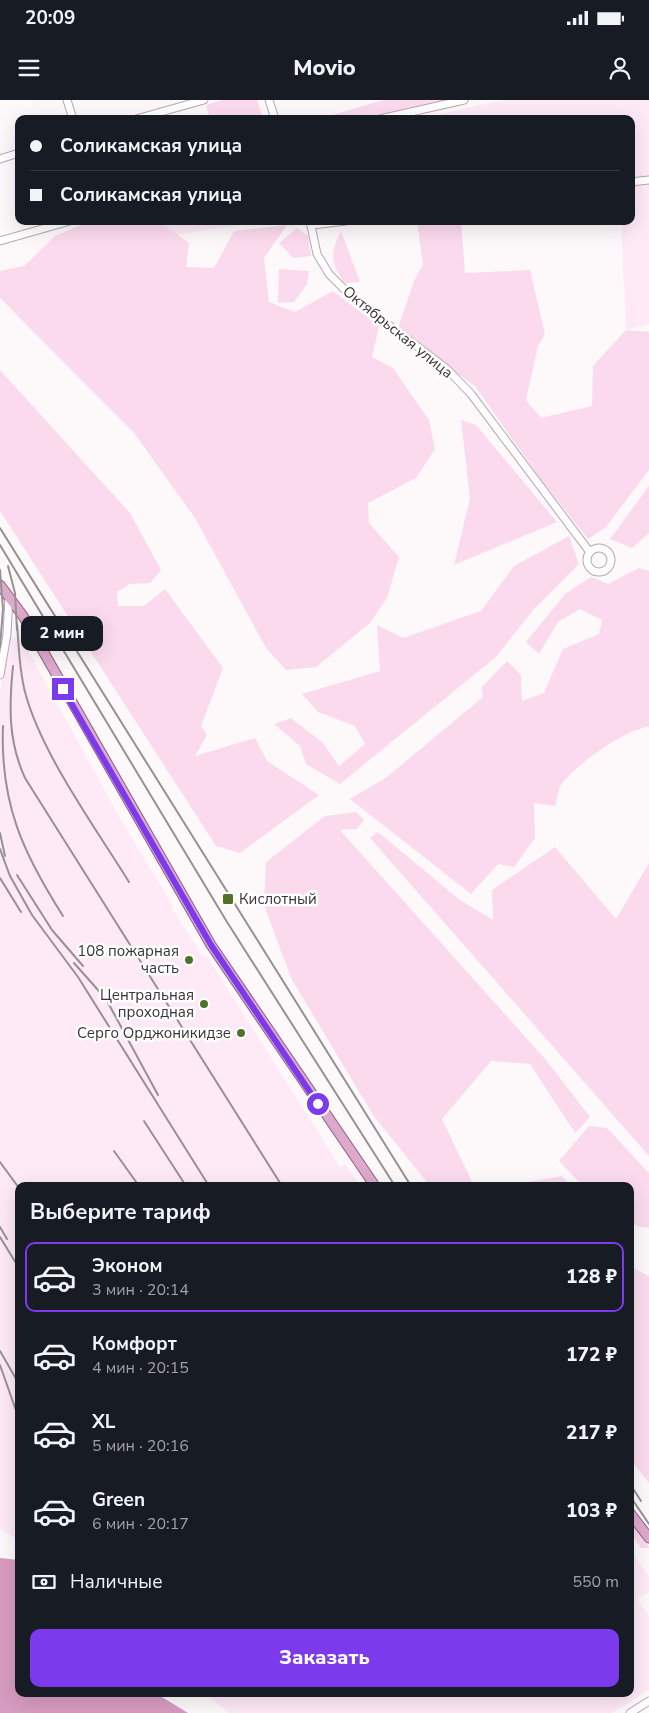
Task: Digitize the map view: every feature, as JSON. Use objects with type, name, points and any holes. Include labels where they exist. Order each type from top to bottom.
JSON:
[{"type":"main road","points":[[0,584],[9,596],[211,945],[372,1182]]},
{"type":"main road","points":[[634,1518],[649,1538]]},
{"type":"street","points":[[67,100],[72,115]]},
{"type":"street","points":[[150,115],[204,100]]},
{"type":"street","points":[[269,100],[274,115]]},
{"type":"street","points":[[398,115],[464,100]]},
{"type":"street","points":[[0,158],[15,154]]},
{"type":"street","points":[[635,182],[649,180]]},
{"type":"street","points":[[0,242],[57,225]]},
{"type":"street","name":"Октябрьская улица","points":[[311,225],[317,254],[329,274],[352,297],[447,369],[471,394],[589,551]]},
{"type":"street","points":[[0,675],[6,640],[9,596]]},
{"type":"street","points":[[630,1713],[649,1701]]},
{"type":"shaded area","points":[[222,100],[257,100],[262,115],[209,115],[206,105]]},
{"type":"shaded area","points":[[383,100],[452,100],[388,115],[332,115]]},
{"type":"shaded area","points":[[502,100],[649,100],[649,324],[626,330],[621,225],[635,225],[635,115],[436,115]]},
{"type":"shaded area","points":[[81,225],[164,225],[189,243],[186,267],[214,268],[234,231],[287,225],[264,258],[269,302],[295,312],[333,291],[379,326],[372,357],[393,368],[429,420],[435,449],[416,478],[368,503],[369,523],[399,557],[387,598],[370,623],[316,667],[286,670],[266,648],[195,518],[134,433],[0,298],[0,271],[24,266],[55,236]]},
{"type":"shaded area","points":[[164,225],[240,225],[175,235]]},
{"type":"shaded area","points":[[418,225],[461,225],[465,273],[530,270],[545,334],[538,346],[526,400],[541,418],[592,406],[593,366],[626,330],[649,332],[649,470],[606,527],[588,539],[542,481],[475,386],[397,331],[414,281],[423,265]]},
{"type":"shaded area","points":[[297,228],[308,236],[311,256],[293,258],[279,243]]},
{"type":"shaded area","points":[[341,231],[360,282],[345,283],[336,270],[333,252]]},
{"type":"shaded area","points":[[279,269],[309,271],[307,284],[294,302],[278,303]]},
{"type":"shaded area","points":[[0,370],[130,513],[161,570],[150,583],[130,584],[117,592],[118,606],[144,606],[165,589],[223,668],[201,726],[207,735],[195,756],[255,738],[267,761],[319,795],[240,853],[216,846],[0,511]]},
{"type":"shaded area","points":[[461,420],[476,425],[557,522],[454,565],[470,498]]},
{"type":"shaded area","points":[[649,486],[649,533],[632,548],[610,539]]},
{"type":"shaded area","points":[[569,536],[579,564],[534,609],[496,657],[340,784],[306,764],[300,746],[274,724],[291,718],[323,743],[339,766],[365,744],[355,726],[318,712],[302,694],[380,671],[377,625],[403,638],[481,611],[514,566]]},
{"type":"shaded area","points":[[639,568],[649,571],[649,727],[639,729],[614,741],[575,769],[560,787],[555,806],[534,803],[535,838],[514,867],[498,864],[471,894],[350,799],[387,777],[483,697],[482,687],[507,661],[521,675],[522,701],[544,693],[563,649],[599,634],[602,620],[580,609],[558,622],[539,654],[526,642],[565,594],[591,577],[608,584]]},
{"type":"shaded area","points":[[20,631],[24,631],[24,643],[123,824],[173,906],[171,907],[202,955],[208,958],[340,1167],[345,1164],[357,1182],[15,1182],[15,1538],[0,1529],[0,690],[10,647],[10,637],[20,638]]},
{"type":"shaded area","points":[[356,812],[364,820],[357,829],[340,830],[546,1060],[590,1117],[575,1133],[530,1064],[491,1061],[442,1119],[472,1182],[427,1182],[373,1115],[291,978],[264,905],[266,862],[325,816]]},
{"type":"shaded area","points":[[378,832],[460,900],[493,920],[492,890],[555,847],[616,919],[649,863],[649,1156],[370,838]]},
{"type":"shaded area","points":[[589,1126],[607,1128],[649,1173],[649,1228],[634,1224],[634,1182],[579,1182],[559,1161]]},
{"type":"shaded area","points":[[562,1176],[567,1182],[528,1182]]},
{"type":"shaded area","points":[[634,1268],[649,1276],[649,1483],[634,1464]]},
{"type":"shaded area","points":[[634,1526],[649,1547],[641,1548],[634,1538]]},
{"type":"shaded area","points":[[634,1555],[649,1577],[649,1592],[637,1599],[649,1617],[649,1690],[612,1713],[229,1713],[210,1697],[634,1697]]},
{"type":"shaded area","points":[[0,1558],[15,1560],[15,1697],[162,1697],[188,1713],[0,1713]]},
{"type":"railway","points":[[0,528],[409,1182]]},
{"type":"railway","points":[[0,545],[227,922],[392,1182]]},
{"type":"railway","points":[[8,566],[15,593],[17,630]]},
{"type":"railway","points":[[0,570],[3,609],[0,647]]},
{"type":"railway","points":[[17,624],[19,658],[25,692],[43,740],[70,789],[129,882]]},
{"type":"railway","points":[[13,666],[11,723],[15,751],[25,778],[279,1182]]},
{"type":"railway","points":[[3,726],[5,780],[17,827],[36,871],[63,916]]},
{"type":"railway","points":[[0,833],[5,856]]},
{"type":"railway","points":[[0,849],[10,876],[32,915],[78,977],[206,1182]]},
{"type":"railway","points":[[17,875],[52,930],[83,966]]},
{"type":"railway","points":[[0,878],[21,912]]},
{"type":"railway","points":[[74,963],[106,999],[158,1095]]},
{"type":"railway","points":[[144,1121],[183,1182]]},
{"type":"railway","points":[[114,1151],[136,1182]]},
{"type":"railway","points":[[0,1162],[15,1183]]},
{"type":"railway","points":[[0,1227],[7,1239]]},
{"type":"railway","points":[[0,1237],[15,1261]]},
{"type":"railway","points":[[0,1351],[15,1377]]},
{"type":"railway","points":[[0,1365],[15,1408]]},
{"type":"railway","points":[[634,1490],[641,1501]]},
{"type":"railway","points":[[634,1502],[649,1524]]},
{"type":"place","name":"Кислотный","points":[[228,899]]},
{"type":"place","name":"108 пожарная часть","points":[[189,960]]},
{"type":"place","name":"Центральная проходная","points":[[204,1004]]},
{"type":"place","name":"Серго Орджоникидзе","points":[[241,1033]]},
{"type":"route","points":[[63,689],[211,945],[318,1104]]}]
